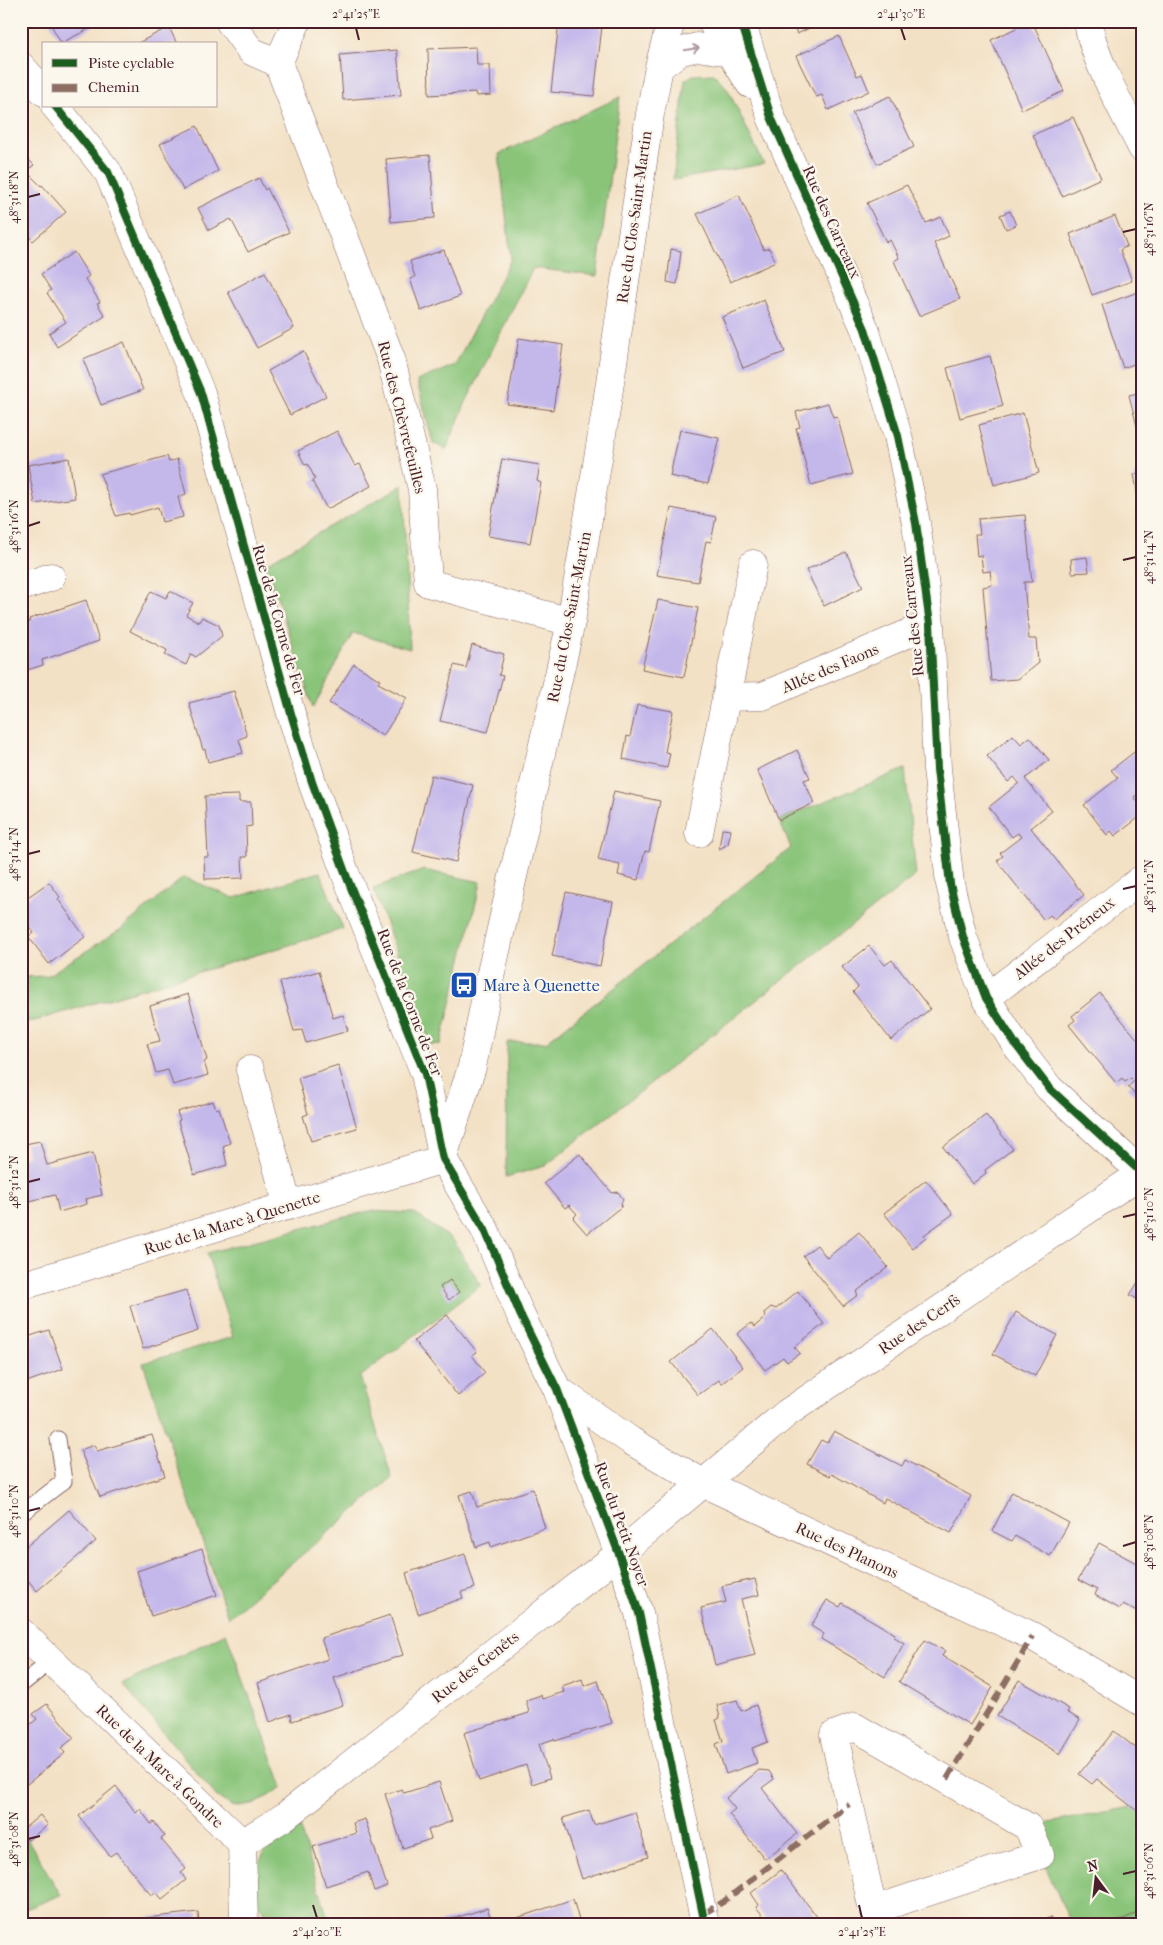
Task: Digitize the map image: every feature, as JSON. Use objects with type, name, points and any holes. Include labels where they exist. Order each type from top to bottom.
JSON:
[{"type":"street","points":[[229,21],[251,51],[278,63],[297,21]]},
{"type":"street","name":"Rue du Clos-Saint-Martin","points":[[655,21],[659,67]]},
{"type":"street","name":"Rue du Clos-Saint-Martin","points":[[443,1159],[472,1067],[488,986],[570,622],[605,416],[650,114],[659,67],[671,21]]},
{"type":"street","name":"Rue des Carreaux","points":[[711,21],[771,117]]},
{"type":"street","name":"Rue des Carreaux","points":[[741,21],[771,117],[865,329],[898,436],[916,523],[930,624],[938,769],[950,884],[962,937],[986,998],[1016,1045],[1049,1088],[1142,1173]]},
{"type":"street","points":[[1088,21],[1092,42],[1142,148]]},
{"type":"street","points":[[659,67],[679,52],[696,47],[730,52]]},
{"type":"street","name":"Rue des Chèvrefeuilles","points":[[278,63],[391,358],[422,489],[428,583],[570,622]]},
{"type":"street","points":[[21,66],[42,90]]},
{"type":"street","name":"Rue de la Corne de Fer","points":[[57,108],[108,172],[201,393],[301,745],[346,876],[424,1074],[443,1159]]},
{"type":"street","points":[[699,833],[753,564]]},
{"type":"street","points":[[21,587],[51,577]]},
{"type":"street","name":"Allée des Faons","points":[[726,697],[763,696],[930,624]]},
{"type":"street","name":"Allée des Préneux","points":[[986,998],[1142,879]]},
{"type":"street","points":[[250,1070],[288,1206]]},
{"type":"street","name":"Rue de la Mare à Quenette","points":[[21,1286],[443,1159]]},
{"type":"street","name":"Rue du Petit Noyer","points":[[443,1159],[485,1230],[520,1314],[557,1390],[639,1613],[699,1921]]},
{"type":"street","name":"Rue des Cerfs","points":[[703,1483],[787,1413],[1142,1173]]},
{"type":"street","name":"Rue des Planons","points":[[557,1390],[631,1441],[703,1483],[1032,1636],[1142,1702]]},
{"type":"street","name":"Rue des Genêts","points":[[242,1843],[284,1817],[618,1554],[703,1483]]},
{"type":"street","name":"Rue de la Mare à Gondre","points":[[21,1632],[242,1843]]},
{"type":"street","points":[[855,1727],[1028,1827],[1040,1855],[975,1878],[873,1910],[849,1804],[834,1735],[855,1727]]},
{"type":"street","points":[[242,1843],[244,1924]]},
{"type":"lane","points":[[21,1514],[64,1481],[58,1439]]},
{"type":"lane","points":[[21,1685],[51,1661]]},
{"type":"green space","points":[[714,74],[727,88],[764,164],[673,180],[685,80],[693,75]]},
{"type":"green space","points":[[620,97],[597,276],[533,268],[466,402],[446,450],[433,443],[417,381],[455,365],[511,259],[499,154]]},
{"type":"green space","points":[[403,485],[410,649],[353,633],[313,708],[266,563]]},
{"type":"green space","points":[[905,769],[916,875],[545,1166],[506,1177],[507,1042],[546,1042],[791,848],[779,820]]},
{"type":"green space","points":[[424,870],[481,882],[441,1044],[431,1045],[373,888]]},
{"type":"green space","points":[[320,872],[343,929],[21,1025],[21,977],[47,976],[121,929],[184,877],[234,898]]},
{"type":"green space","points":[[369,1211],[414,1213],[453,1240],[481,1285],[360,1377],[392,1478],[228,1618],[143,1363],[233,1337],[207,1253]]},
{"type":"green space","points":[[226,1633],[283,1787],[257,1803],[233,1807],[217,1797],[123,1684]]},
{"type":"green space","points":[[1142,1805],[1142,1924],[1071,1924],[1028,1827]]},
{"type":"green space","points":[[299,1826],[330,1924],[265,1924],[265,1911],[257,1903],[256,1868],[264,1853]]},
{"type":"green space","points":[[21,1838],[28,1840],[61,1895],[21,1911]]},
{"type":"building","points":[[49,21],[90,21],[93,27],[60,42]]},
{"type":"building","points":[[559,21],[602,26],[594,96],[551,92]]},
{"type":"building","points":[[792,21],[824,21],[797,34]]},
{"type":"building","points":[[1031,21],[1064,91],[1022,110],[991,40]]},
{"type":"building","points":[[169,27],[176,42],[140,42]]},
{"type":"building","points":[[839,36],[857,76],[862,74],[869,91],[828,110],[822,95],[816,97],[796,56]]},
{"type":"building","points":[[476,47],[477,65],[490,65],[491,95],[476,96],[475,92],[429,95],[428,49]]},
{"type":"building","points":[[397,50],[401,95],[343,100],[340,55]]},
{"type":"building","points":[[890,96],[914,147],[877,164],[852,113]]},
{"type":"building","points":[[1073,117],[1101,178],[1062,196],[1033,135]]},
{"type":"building","points":[[197,126],[218,171],[183,190],[160,144]]},
{"type":"building","points":[[21,152],[34,165],[26,171],[42,185],[66,212],[33,241],[21,228]]},
{"type":"building","points":[[430,155],[435,218],[391,222],[386,159]]},
{"type":"building","points":[[259,178],[265,190],[267,188],[289,232],[248,252],[231,219],[209,230],[198,208]]},
{"type":"building","points":[[907,185],[926,223],[941,217],[949,236],[934,243],[960,299],[919,316],[894,261],[899,258],[890,240],[886,242],[867,203]]},
{"type":"building","points":[[739,195],[764,250],[769,248],[776,262],[730,282],[697,214]]},
{"type":"building","points":[[1010,211],[1016,225],[1006,229],[1000,215]]},
{"type":"building","points":[[1115,216],[1127,246],[1120,250],[1132,281],[1092,295],[1070,234]]},
{"type":"building","points":[[671,249],[681,251],[677,284],[667,282]]},
{"type":"building","points":[[444,250],[460,296],[421,311],[410,279],[415,277],[410,261]]},
{"type":"building","points":[[74,252],[89,276],[85,279],[100,302],[97,303],[105,316],[57,347],[49,333],[66,322],[47,293],[51,290],[41,274]]},
{"type":"building","points":[[265,272],[294,328],[257,348],[228,292]]},
{"type":"building","points":[[1138,292],[1142,304],[1142,361],[1123,368],[1102,305]]},
{"type":"building","points":[[764,300],[785,352],[743,368],[722,317]]},
{"type":"building","points":[[519,338],[563,345],[553,410],[507,404]]},
{"type":"building","points":[[124,342],[143,390],[101,405],[83,359]]},
{"type":"building","points":[[303,351],[326,396],[290,415],[268,371]]},
{"type":"building","points":[[990,356],[1003,406],[960,418],[947,368]]},
{"type":"building","points":[[1142,392],[1142,442],[1141,442],[1129,395]]},
{"type":"building","points":[[828,403],[833,417],[837,416],[853,474],[811,485],[796,428],[800,427],[796,412]]},
{"type":"building","points":[[1023,413],[1039,473],[994,485],[979,425]]},
{"type":"building","points":[[680,430],[719,438],[708,484],[670,476]]},
{"type":"building","points":[[337,431],[355,466],[360,464],[371,486],[327,509],[312,481],[315,479],[308,464],[305,465],[298,451]]},
{"type":"building","points":[[167,456],[169,462],[177,459],[186,494],[178,497],[183,517],[162,522],[158,507],[130,515],[129,513],[116,516],[100,474]]},
{"type":"building","points":[[69,458],[75,498],[35,504],[28,465]]},
{"type":"building","points":[[502,459],[540,465],[537,481],[541,483],[530,543],[488,536]]},
{"type":"building","points":[[1142,472],[1142,515],[1141,515],[1134,474]]},
{"type":"building","points":[[671,508],[716,517],[711,542],[706,541],[698,582],[657,575]]},
{"type":"building","points":[[1025,515],[1032,582],[1024,582],[1029,639],[1036,639],[1038,663],[1018,679],[991,681],[983,587],[992,585],[990,571],[983,572],[981,555],[977,556],[975,534],[980,534],[978,519]]},
{"type":"building","points":[[846,552],[863,587],[824,606],[806,570]]},
{"type":"building","points":[[1087,557],[1089,572],[1072,573],[1071,559]]},
{"type":"building","points":[[151,591],[166,598],[170,591],[193,603],[186,615],[199,622],[202,617],[219,625],[222,636],[196,657],[191,654],[186,665],[165,655],[167,650],[130,631]]},
{"type":"building","points":[[86,600],[99,641],[42,660],[43,665],[21,672],[21,625],[30,622],[29,619]]},
{"type":"building","points":[[658,600],[698,608],[684,677],[642,669]]},
{"type":"building","points":[[472,645],[504,654],[499,675],[503,676],[488,732],[440,721],[454,665],[466,668]]},
{"type":"building","points":[[354,664],[380,680],[378,683],[407,698],[383,736],[329,703]]},
{"type":"building","points":[[234,691],[247,736],[239,739],[243,753],[208,762],[189,703]]},
{"type":"building","points":[[637,705],[673,711],[665,752],[670,753],[667,768],[623,759],[627,736],[630,737]]},
{"type":"building","points":[[1013,735],[1021,744],[1030,737],[1049,760],[1025,779],[1052,811],[1031,828],[1084,895],[1054,919],[1050,915],[1044,920],[997,861],[1003,856],[1000,853],[1021,837],[1018,833],[1012,837],[989,807],[1019,783],[1014,777],[1008,782],[987,756]]},
{"type":"building","points":[[1142,746],[1142,800],[1138,794],[1134,797],[1142,807],[1142,815],[1115,836],[1111,831],[1107,835],[1084,805],[1118,778],[1111,770]]},
{"type":"building","points":[[797,750],[810,778],[804,780],[814,803],[779,820],[757,770]]},
{"type":"building","points":[[431,775],[473,785],[456,862],[413,852]]},
{"type":"building","points":[[614,791],[660,801],[649,852],[645,851],[638,880],[618,875],[620,865],[598,860]]},
{"type":"building","points":[[239,795],[239,802],[251,802],[252,826],[246,827],[247,857],[242,857],[243,878],[205,879],[204,857],[208,857],[205,796]]},
{"type":"building","points":[[722,829],[731,830],[728,844],[719,849]]},
{"type":"building","points":[[49,882],[60,897],[58,899],[85,937],[49,964],[28,936],[34,933],[21,915],[21,902]]},
{"type":"building","points":[[566,892],[613,902],[600,966],[552,956]]},
{"type":"building","points":[[869,946],[885,965],[892,960],[930,1009],[891,1040],[853,992],[858,987],[842,967]]},
{"type":"building","points":[[319,971],[333,1018],[343,1015],[348,1031],[306,1043],[302,1030],[294,1031],[280,982]]},
{"type":"building","points":[[1100,993],[1142,1045],[1142,1103],[1128,1087],[1134,1081],[1131,1078],[1125,1082],[1122,1078],[1116,1083],[1069,1025],[1075,1020],[1072,1016]]},
{"type":"building","points":[[188,994],[207,1060],[204,1062],[208,1075],[173,1085],[168,1070],[156,1073],[147,1044],[160,1041],[150,1006]]},
{"type":"building","points":[[338,1065],[357,1128],[311,1141],[303,1116],[308,1114],[298,1078]]},
{"type":"building","points":[[213,1101],[216,1109],[219,1108],[230,1143],[223,1146],[227,1165],[194,1175],[177,1112]]},
{"type":"building","points":[[986,1115],[1013,1149],[985,1170],[986,1173],[972,1184],[943,1147]]},
{"type":"building","points":[[40,1141],[47,1165],[93,1153],[102,1195],[86,1199],[87,1204],[59,1212],[55,1195],[21,1203],[21,1158],[28,1156],[25,1144]]},
{"type":"building","points":[[580,1154],[612,1193],[618,1192],[623,1199],[622,1206],[587,1234],[573,1218],[577,1214],[569,1205],[565,1208],[544,1183]]},
{"type":"building","points":[[926,1180],[953,1214],[924,1235],[926,1237],[912,1248],[884,1213]]},
{"type":"building","points":[[859,1232],[888,1267],[856,1292],[858,1295],[843,1306],[803,1256],[817,1245],[827,1258]]},
{"type":"building","points":[[1142,1276],[1142,1302],[1130,1295]]},
{"type":"building","points":[[450,1280],[459,1292],[449,1300],[440,1287]]},
{"type":"building","points":[[186,1290],[198,1331],[143,1349],[130,1306]]},
{"type":"building","points":[[798,1291],[824,1324],[794,1347],[800,1353],[787,1362],[783,1357],[765,1370],[737,1334],[751,1323],[754,1327],[765,1318],[764,1313],[771,1307],[776,1309]]},
{"type":"building","points":[[1016,1312],[1057,1335],[1035,1376],[993,1354]]},
{"type":"building","points":[[447,1315],[477,1352],[472,1355],[485,1373],[458,1396],[414,1341]]},
{"type":"building","points":[[713,1329],[743,1367],[721,1384],[719,1380],[698,1395],[671,1362]]},
{"type":"building","points":[[49,1330],[63,1369],[21,1384],[21,1339]]},
{"type":"building","points":[[834,1431],[902,1466],[905,1460],[971,1496],[951,1533],[885,1498],[883,1503],[832,1474],[830,1476],[807,1464],[821,1440],[827,1443]]},
{"type":"building","points":[[152,1435],[165,1476],[100,1497],[80,1450],[94,1445],[97,1451]]},
{"type":"building","points":[[533,1489],[545,1528],[491,1547],[490,1542],[476,1547],[459,1495],[472,1491],[477,1507]]},
{"type":"building","points":[[1012,1492],[1069,1523],[1050,1556],[1015,1536],[1012,1541],[992,1531]]},
{"type":"building","points":[[69,1510],[96,1541],[37,1591],[21,1572],[21,1551]]},
{"type":"building","points":[[1099,1543],[1142,1566],[1142,1602],[1137,1611],[1123,1604],[1120,1609],[1095,1595],[1097,1590],[1078,1580]]},
{"type":"building","points":[[202,1549],[217,1595],[151,1616],[137,1571]]},
{"type":"building","points":[[465,1554],[475,1588],[461,1592],[463,1598],[418,1614],[406,1573]]},
{"type":"building","points":[[755,1579],[759,1595],[741,1599],[755,1655],[715,1665],[701,1608],[726,1602],[722,1586]]},
{"type":"building","points":[[827,1600],[840,1607],[842,1603],[895,1634],[893,1636],[904,1643],[885,1677],[821,1639],[824,1634],[811,1626]]},
{"type":"building","points":[[390,1615],[403,1655],[334,1678],[343,1705],[292,1721],[291,1714],[270,1722],[258,1683],[328,1659],[321,1638]]},
{"type":"building","points":[[925,1640],[945,1651],[942,1656],[993,1687],[970,1725],[899,1682]]},
{"type":"building","points":[[582,1679],[584,1686],[598,1681],[612,1723],[555,1741],[554,1739],[539,1744],[550,1778],[532,1784],[526,1765],[479,1781],[464,1733],[529,1713],[526,1700],[541,1695],[542,1699],[564,1692],[562,1686]]},
{"type":"building","points":[[1019,1680],[1069,1709],[1067,1712],[1080,1720],[1060,1754],[997,1716]]},
{"type":"building","points":[[737,1700],[741,1711],[756,1705],[768,1742],[752,1748],[757,1763],[726,1774],[716,1744],[723,1741],[716,1720],[720,1718],[717,1705]]},
{"type":"building","points":[[47,1704],[74,1738],[61,1748],[65,1753],[21,1789],[21,1732],[37,1719],[33,1714]]},
{"type":"building","points":[[1114,1731],[1142,1753],[1142,1815],[1097,1779],[1092,1784],[1079,1774]]},
{"type":"building","points":[[759,1770],[769,1771],[774,1779],[762,1788],[797,1834],[765,1859],[729,1814],[735,1809],[726,1798]]},
{"type":"building","points":[[439,1782],[452,1821],[428,1830],[431,1839],[403,1848],[385,1794],[402,1789],[404,1793]]},
{"type":"building","points":[[116,1786],[136,1813],[140,1809],[151,1824],[154,1822],[165,1836],[161,1839],[186,1869],[181,1873],[186,1880],[162,1899],[156,1892],[151,1895],[116,1852],[110,1856],[79,1816]]},
{"type":"building","points":[[589,1810],[594,1825],[635,1812],[648,1857],[582,1879],[563,1818]]},
{"type":"building","points":[[40,1815],[48,1825],[28,1840],[21,1838],[21,1831]]},
{"type":"building","points":[[365,1819],[387,1886],[374,1891],[368,1872],[326,1886],[313,1847],[356,1833],[353,1823]]},
{"type":"building","points":[[781,1870],[818,1918],[811,1924],[770,1924],[756,1907],[759,1905],[751,1893]]},
{"type":"building","points":[[573,1899],[580,1924],[506,1924],[505,1922]]},
{"type":"building","points":[[487,1908],[493,1924],[439,1924],[439,1923]]},
{"type":"building","points":[[1142,1911],[1142,1924],[1111,1924]]},
{"type":"building","points":[[198,1912],[199,1924],[147,1924],[146,1918]]},
{"type":"building","points":[[1051,1917],[1054,1924],[1034,1924]]},
{"type":"marked path","points":[[947,1779],[1032,1636]]},
{"type":"marked path","points":[[703,1914],[723,1902],[849,1804]]},
{"type":"cycle path","points":[[741,21],[771,117],[865,329],[898,436],[916,523],[930,624],[937,769],[950,884],[963,937],[986,998],[1016,1045],[1049,1088],[1142,1173]]},
{"type":"cycle path","points":[[57,108],[108,172],[201,393],[312,782],[346,875],[425,1074],[443,1159],[485,1230],[520,1314],[557,1389],[619,1554],[639,1613],[705,1924]]},
{"type":"place","name":"Mare à Quenette","points":[[464,985]]}]
